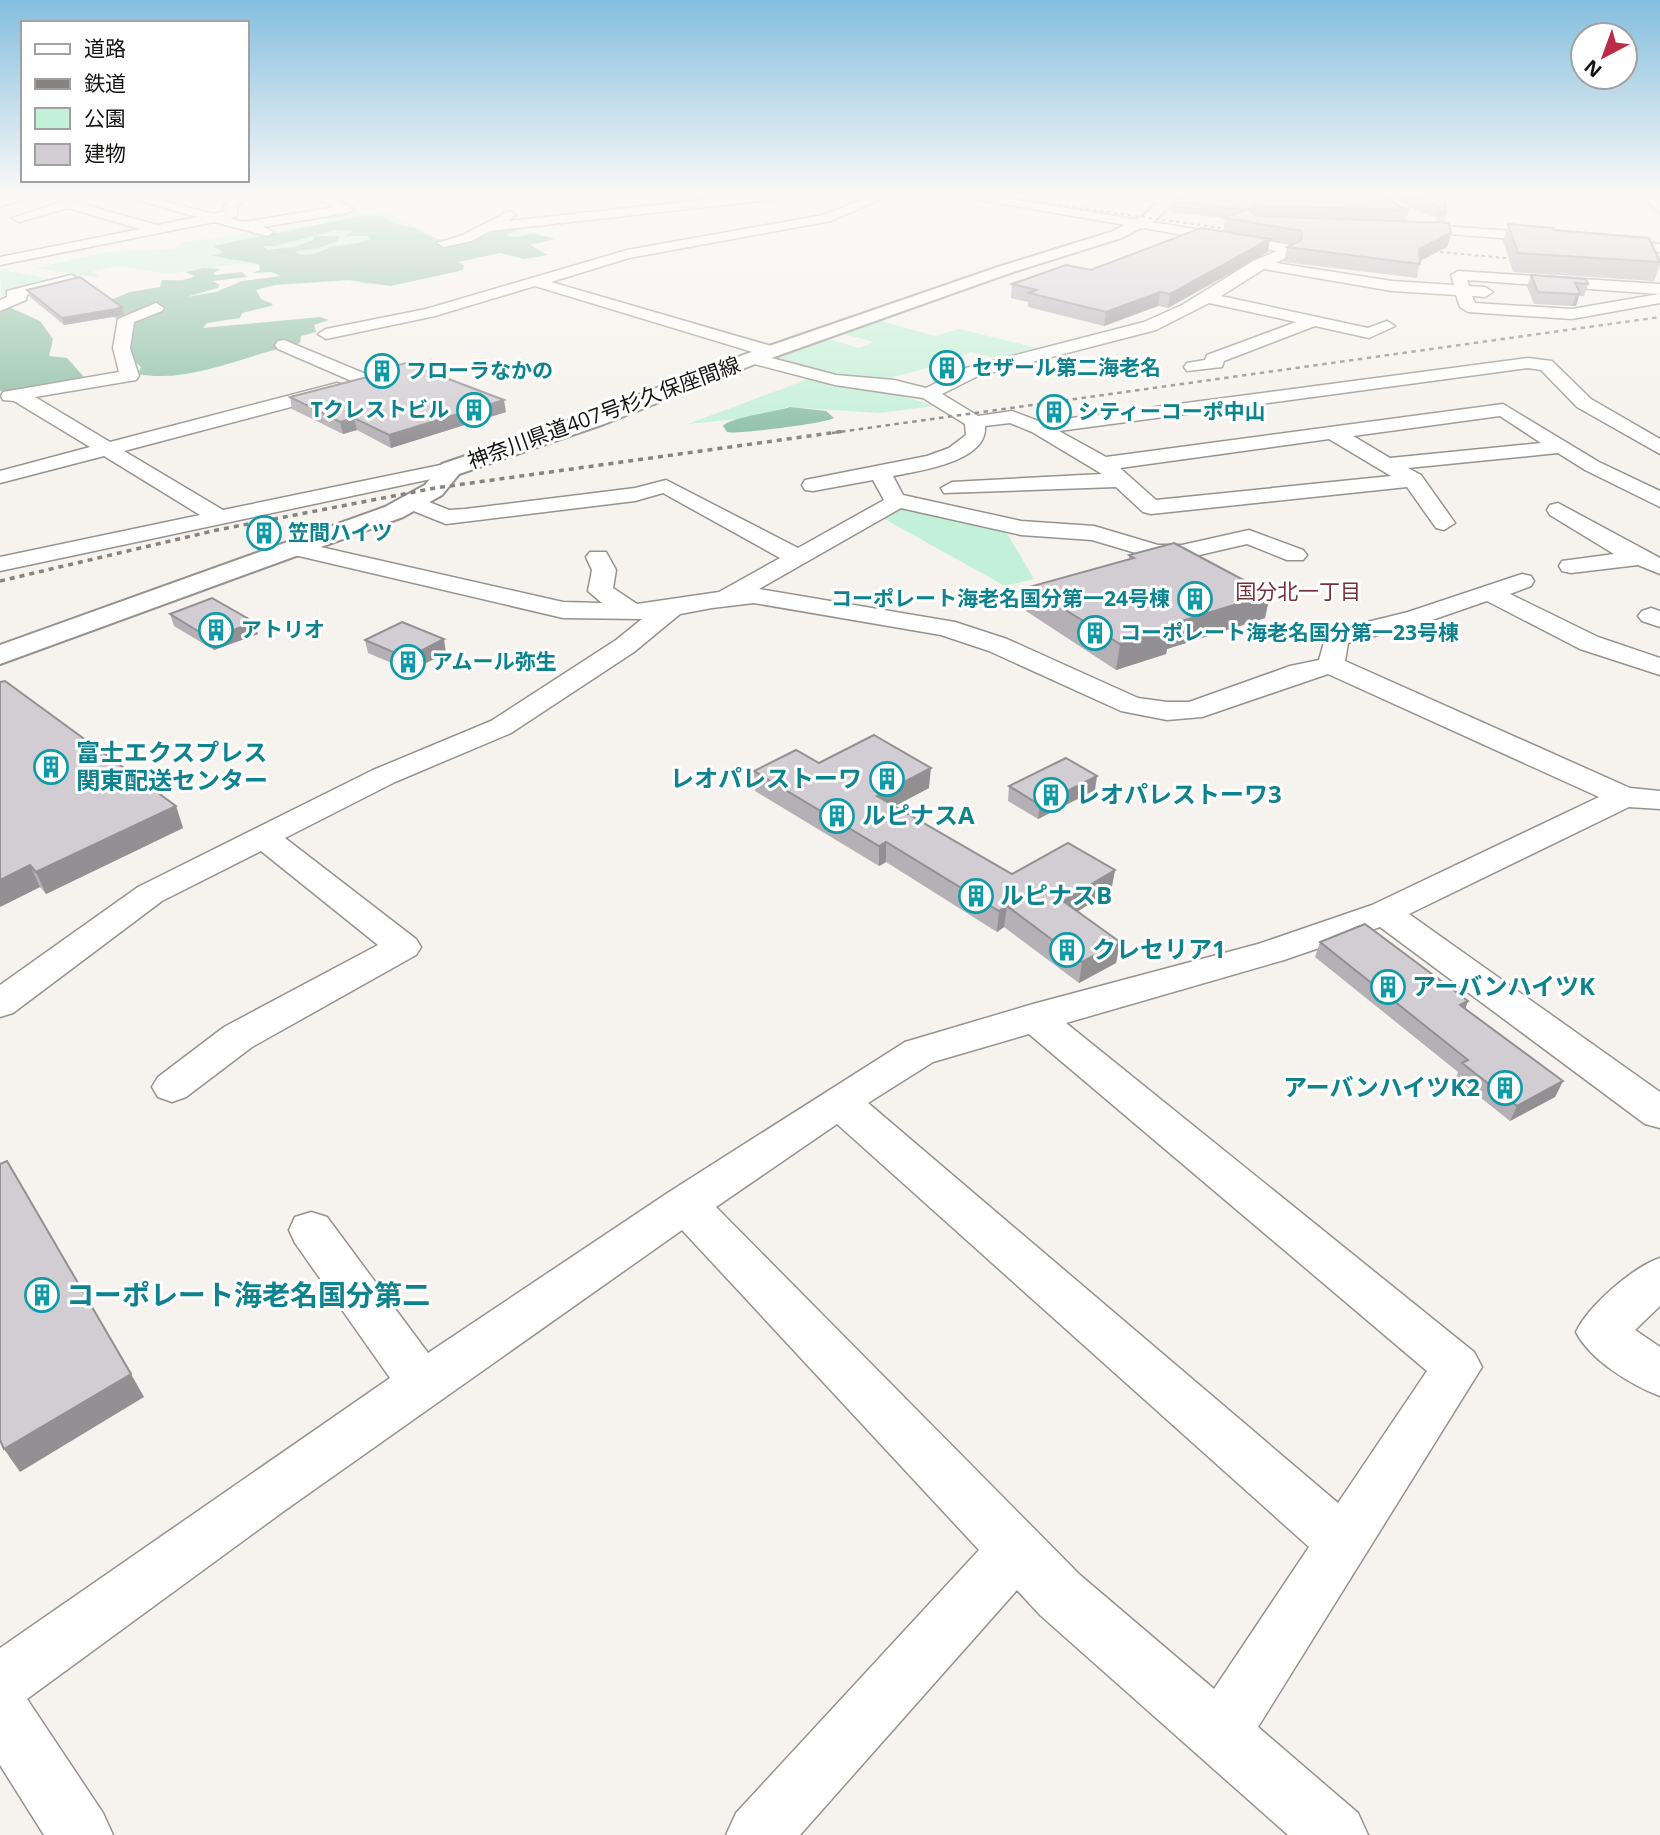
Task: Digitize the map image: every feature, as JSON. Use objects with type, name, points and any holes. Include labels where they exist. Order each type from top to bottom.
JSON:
[{"type":"main road","name":"神奈川県道407号杉久保座間線","points":[[0,655],[414,503],[442,482],[450,469],[596,419],[753,358],[974,281]]},
{"type":"street","points":[[0,306],[20,297],[13,294],[68,281]]},
{"type":"street","points":[[326,334],[459,305],[540,281]]},
{"type":"street","points":[[929,394],[972,372],[1150,326],[1209,298],[1234,281]]},
{"type":"street","points":[[1359,281],[1392,286],[1464,291]]},
{"type":"street","points":[[1460,281],[1468,307],[1572,314],[1660,298]]},
{"type":"street","points":[[1539,281],[1660,289]]},
{"type":"street","points":[[536,282],[772,352]]},
{"type":"street","points":[[1209,298],[1369,333],[1388,326]]},
{"type":"street","points":[[17,399],[130,376],[122,362],[120,339],[126,319],[156,308]]},
{"type":"street","points":[[1193,367],[1216,363],[1213,359],[1313,321]]},
{"type":"street","points":[[0,477],[367,381],[284,345]]},
{"type":"street","points":[[753,358],[835,380],[894,386],[929,394],[975,422],[1012,417],[1103,464],[1151,507],[1413,480]]},
{"type":"street","points":[[1039,429],[1528,363],[1546,365],[1584,402],[1660,448]]},
{"type":"street","points":[[1300,393],[1369,426]]},
{"type":"street","points":[[17,399],[107,448],[217,516]]},
{"type":"street","points":[[1103,464],[1503,410],[1631,488],[1660,500]]},
{"type":"street","points":[[813,485],[951,456],[967,448],[975,436],[975,422]]},
{"type":"street","points":[[1331,432],[1413,480],[1444,523]]},
{"type":"street","points":[[1389,464],[1562,447]]},
{"type":"street","points":[[0,564],[217,516],[450,469]]},
{"type":"street","points":[[880,472],[895,500],[1021,528],[1094,533],[1156,552],[1182,552],[1249,537],[1295,555]]},
{"type":"street","points":[[414,503],[446,517],[465,516],[635,494],[699,477]]},
{"type":"street","points":[[952,488],[1121,480]]},
{"type":"street","points":[[666,486],[799,558]]},
{"type":"street","points":[[726,598],[891,506],[895,500]]},
{"type":"street","points":[[1558,510],[1650,562]]},
{"type":"street","points":[[294,548],[545,607],[634,613],[670,610],[726,598],[778,598],[946,628],[998,645],[1131,705],[1167,711],[1192,712],[1300,672],[1331,665],[1642,798]]},
{"type":"street","points":[[598,557],[604,570],[600,591],[634,613]]},
{"type":"street","points":[[1571,566],[1650,562]]},
{"type":"street","points":[[1331,665],[1336,638],[1417,617],[1522,581]]},
{"type":"street","points":[[1489,593],[1589,643],[1660,667]]},
{"type":"street","points":[[0,1004],[150,894],[384,776],[501,727],[625,646],[670,610]]},
{"type":"street","points":[[0,1683],[422,1384],[685,1204],[919,1052],[1034,1017],[1271,952],[1384,913],[1642,798]]},
{"type":"street","points":[[172,1087],[238,1037],[403,947],[263,837]]},
{"type":"street","points":[[1384,913],[1660,1112]]},
{"type":"street","points":[[1034,1017],[1457,1367],[1220,1733]]},
{"type":"street","points":[[839,1102],[1343,1542]]},
{"type":"street","points":[[685,1204],[1060,1595],[1336,1835]]},
{"type":"street","points":[[311,1230],[422,1384]]},
{"type":"street","points":[[1660,1277],[1600,1332],[1660,1374]]},
{"type":"street","points":[[758,1835],[1017,1549]]},
{"type":"street","points":[[0,1711],[81,1835]]},
{"type":"green space","points":[[0,281],[61,281],[1,296]]},
{"type":"green space","points":[[162,281],[216,281],[213,281],[220,285],[218,288],[186,297],[216,292],[242,281],[340,281],[275,285],[256,290],[261,299],[273,304],[242,313],[240,318],[207,323],[203,328],[320,317],[329,320],[314,325],[316,332],[301,336],[300,343],[217,367],[169,376],[138,374],[141,367],[119,348],[113,349],[128,327],[98,305],[130,292],[160,287]]},
{"type":"green space","points":[[353,281],[414,281],[390,286]]},
{"type":"green space","points":[[356,281],[415,281],[395,285],[363,284]]},
{"type":"green space","points":[[0,303],[40,321],[53,339],[49,356],[67,358],[84,377],[73,385],[0,391]]},
{"type":"green space","points":[[877,320],[935,336],[959,329],[1038,348],[995,358],[971,352],[931,367],[878,381],[852,380],[773,360],[771,357],[824,338],[859,348],[874,342],[840,333]]},
{"type":"green space","points":[[811,378],[894,393],[934,406],[879,413],[787,407],[757,417],[688,424]]},
{"type":"green space","points":[[790,407],[826,411],[834,418],[745,432],[727,432],[723,426],[734,420]]},
{"type":"green space","points":[[903,506],[1005,530],[1034,579],[1005,586],[881,517]]},
{"type":"building","points":[[65,281],[85,281],[122,307],[62,318],[27,290]]},
{"type":"building","points":[[1022,281],[1194,281],[1170,294],[1160,292],[1106,312],[1029,293],[1037,290],[1012,284]]},
{"type":"building","points":[[1533,281],[1587,281],[1588,284],[1575,283],[1580,293],[1576,294],[1538,292]]},
{"type":"building","points":[[406,363],[504,400],[389,435],[354,418],[340,422],[290,397],[371,376],[376,371]]},
{"type":"building","points":[[1174,543],[1270,594],[1165,626],[1170,629],[1120,644],[1029,587],[1134,558],[1129,555]]},
{"type":"building","points":[[212,598],[254,622],[211,639],[170,614]]},
{"type":"building","points":[[402,622],[444,639],[407,658],[365,640]]},
{"type":"building","name":"富士エクスプレス 関東配送センター","points":[[5,681],[176,806],[36,872],[30,865],[0,880],[0,682]]},
{"type":"building","points":[[874,735],[931,768],[877,796],[1012,874],[1068,843],[1115,870],[1063,901],[1120,942],[1082,962],[1007,906],[999,911],[886,842],[879,846],[754,771],[796,750],[819,763]]},
{"type":"building","points":[[1066,758],[1097,776],[1040,805],[1009,786]]},
{"type":"building","points":[[1365,924],[1468,1001],[1460,1005],[1563,1081],[1517,1106],[1462,1063],[1468,1060],[1320,942]]},
{"type":"building","name":"コーポレート海老名国分第二","points":[[7,1161],[131,1374],[4,1449],[0,1440],[0,1164]]},
{"type":"railway","points":[[832,433],[1660,317]]},
{"type":"railway","points":[[0,581],[217,530],[435,488],[845,431]]},
{"type":"place","name":"セザール第二海老名","points":[[947,368]]},
{"type":"place","name":"フローラなかの","points":[[382,371]]},
{"type":"place","name":"Tクレストビル","points":[[474,410]]},
{"type":"place","name":"シティーコーポ中山","points":[[1054,412]]},
{"type":"place","name":"笠間ハイツ","points":[[264,533]]},
{"type":"place","name":"コーポレート海老名国分第一24号棟","points":[[1195,599]]},
{"type":"place","name":"アトリオ","points":[[216,630]]},
{"type":"place","name":"コーポレート海老名国分第一23号棟","points":[[1095,633]]},
{"type":"place","name":"アムール弥生","points":[[408,662]]},
{"type":"place","name":"富士エクスプレス 関東配送センター","points":[[51,767]]},
{"type":"place","name":"レオパレストーワ","points":[[887,779]]},
{"type":"place","name":"レオパレストーワ3","points":[[1051,795]]},
{"type":"place","name":"ルピナスA","points":[[837,816]]},
{"type":"place","name":"ルピナスB","points":[[976,896]]},
{"type":"place","name":"クレセリア1","points":[[1067,950]]},
{"type":"place","name":"アーバンハイツK","points":[[1388,987]]},
{"type":"place","name":"アーバンハイツK2","points":[[1505,1088]]},
{"type":"place","name":"コーポレート海老名国分第二","points":[[42,1295]]},
{"type":"district","name":"国分北一丁目","points":[[1298,592]]}]
